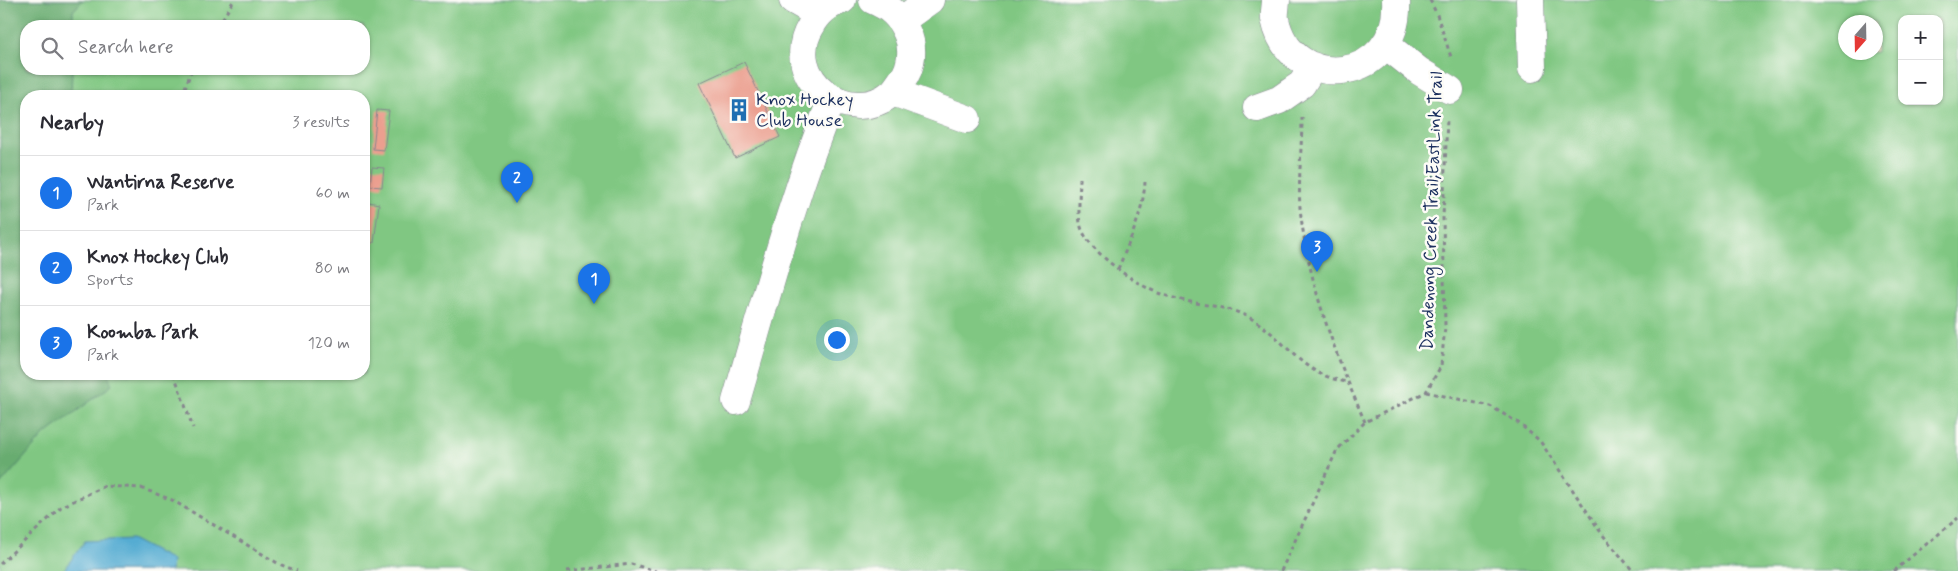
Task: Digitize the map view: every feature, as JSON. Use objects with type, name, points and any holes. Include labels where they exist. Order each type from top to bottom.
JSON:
[{"type":"lane","points":[[793,0],[818,14]]},
{"type":"lane","points":[[842,0],[833,3],[818,14],[806,34],[803,53],[807,71],[817,87],[832,99],[858,105],[877,102],[893,92],[907,74],[911,56],[910,37],[902,20],[887,6],[873,0]]},
{"type":"lane","points":[[902,20],[930,0]]},
{"type":"lane","points":[[1276,0],[1275,18],[1282,38],[1308,75]]},
{"type":"lane","points":[[1257,108],[1279,100],[1308,75],[1352,69],[1371,60],[1386,45],[1397,17],[1396,0]]},
{"type":"lane","points":[[1530,0],[1532,68]]},
{"type":"lane","points":[[1386,45],[1419,71],[1450,90]]},
{"type":"lane","points":[[893,92],[967,119]]},
{"type":"lane","points":[[736,400],[796,198],[811,151],[832,99]]},
{"type":"path","points":[[222,20],[234,0]]},
{"type":"path","name":"Dandenong Creek Trail;EastLink Trail","points":[[1426,392],[1441,366],[1445,326],[1443,218],[1451,57],[1430,0]]},
{"type":"path","points":[[184,90],[190,75]]},
{"type":"path","points":[[1308,75],[1300,207],[1320,306],[1365,422]]},
{"type":"path","points":[[1080,178],[1081,228],[1094,249],[1132,280],[1160,294],[1222,307],[1252,319],[1277,339],[1297,360],[1333,380],[1348,382]]},
{"type":"path","points":[[1118,269],[1138,219],[1145,182]]},
{"type":"path","points":[[176,380],[192,428]]},
{"type":"path","points":[[1281,571],[1337,450],[1365,422],[1426,392],[1490,406],[1517,422],[1540,441],[1602,534],[1634,571]]},
{"type":"path","points":[[0,564],[61,507],[105,486],[141,488],[172,500],[279,564],[296,571]]},
{"type":"path","points":[[1894,571],[1958,518]]},
{"type":"path","points":[[567,571],[631,564],[656,571]]},
{"type":"green space","points":[[0,0],[1958,0],[1958,571],[0,571]]},
{"type":"green space","points":[[0,0],[83,0],[73,11],[73,20],[20,20],[20,75],[72,75],[71,90],[20,90],[20,380],[110,380],[112,385],[43,436],[0,485]]},
{"type":"water","points":[[132,539],[172,560],[171,571],[63,571],[85,541]]},
{"type":"building","name":"Knox Hockey Club House","points":[[744,62],[780,137],[735,158],[699,83]]},
{"type":"building","points":[[377,110],[389,111],[384,150],[373,149]]},
{"type":"building","points":[[372,167],[384,168],[382,187],[370,186]]},
{"type":"building","points":[[370,202],[379,204],[374,243],[370,243]]},
{"type":"place","name":"Knox Hockey Club House","points":[[739,110]]},
{"type":"place","name":"Knox Hockey Club","points":[[517,203]]},
{"type":"place","name":"Koomba Park","points":[[1317,272]]},
{"type":"place","name":"Wantirna Reserve","points":[[594,304]]}]
